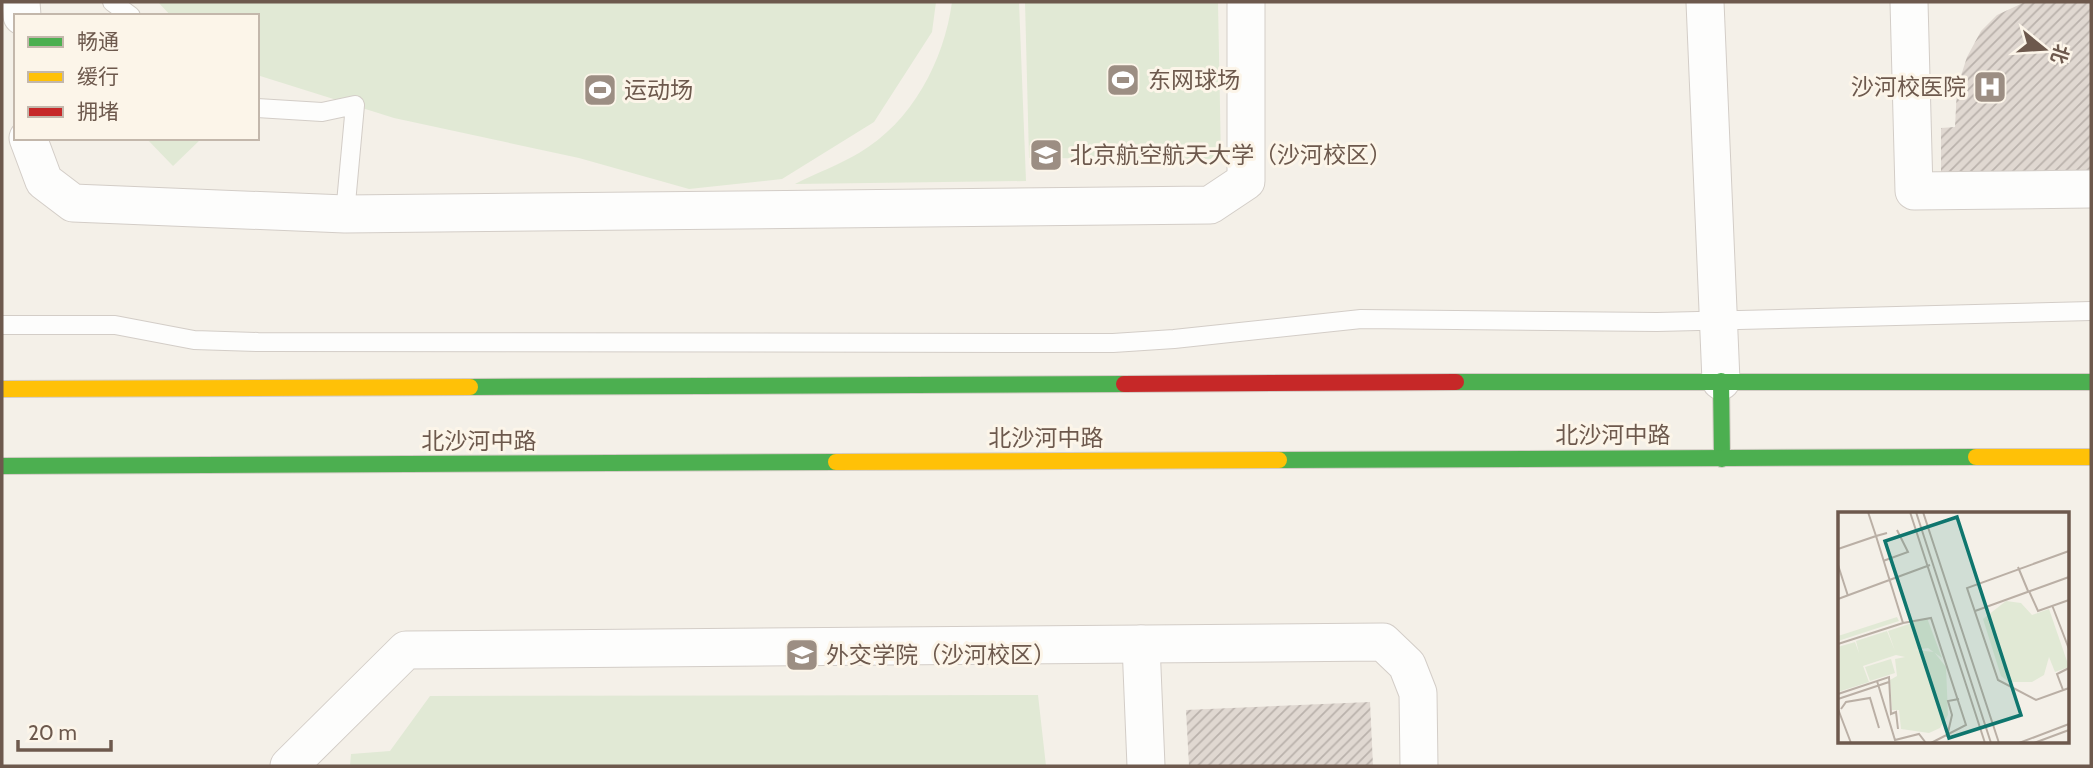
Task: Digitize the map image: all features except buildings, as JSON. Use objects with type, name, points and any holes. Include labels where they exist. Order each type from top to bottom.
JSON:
[{"type":"main road","points":[[1721,382],[1722,459]]},
{"type":"main road","points":[[2,389],[2091,382]]},
{"type":"main road","name":"北沙河中路","points":[[2,466],[2091,457]]},
{"type":"street","points":[[29,140],[44,181],[73,203],[345,214],[1210,205],[1247,181],[1246,2]]},
{"type":"street","points":[[1704,2],[1721,382]]},
{"type":"street","points":[[1909,2],[1914,191],[2091,189]]},
{"type":"street","points":[[289,766],[407,650],[1383,642],[1408,665],[1418,693],[1419,766]]},
{"type":"street","points":[[1141,644],[1146,766]]},
{"type":"lane","points":[[112,2],[128,14]]},
{"type":"lane","points":[[259,108],[321,112],[355,105],[345,214]]},
{"type":"lane","points":[[2,325],[115,325],[194,340],[258,342],[1113,342],[1174,339],[1361,319],[1720,321],[2091,311]]},
{"type":"green space","name":"运动场","points":[[158,2],[936,2],[932,32],[874,122],[782,179],[689,189],[579,158],[394,118],[259,76],[259,14],[169,14]]},
{"type":"green space","points":[[952,2],[1019,2],[1026,181],[795,184],[859,153],[895,125],[910,107],[933,68],[942,46]]},
{"type":"green space","name":"东网球场","points":[[1025,2],[1218,2],[1221,159],[1029,158]]},
{"type":"green space","points":[[148,140],[200,140],[173,166]]},
{"type":"green space","points":[[1038,695],[1046,766],[350,766],[351,754],[390,751],[430,696]]},
{"type":"traffic: fast","points":[[1721,381],[1722,459]]},
{"type":"traffic: fast","points":[[1456,382],[2091,382]]},
{"type":"traffic: fast","points":[[470,387],[1124,384]]},
{"type":"traffic: fast","points":[[1279,460],[1976,457]]},
{"type":"traffic: fast","points":[[2,466],[836,462]]},
{"type":"traffic: slow","points":[[2,389],[470,387]]},
{"type":"traffic: slow","points":[[1976,457],[2091,457]]},
{"type":"traffic: slow","points":[[836,462],[1279,460]]},
{"type":"traffic: jam","points":[[1124,384],[1456,382]]},
{"type":"place","name":"东网球场","points":[[1123,80]]},
{"type":"place","name":"沙河校医院","points":[[1990,87]]},
{"type":"place","name":"运动场","points":[[600,90]]},
{"type":"place","name":"北京航空航天大学（沙河校区）","points":[[1046,155]]},
{"type":"place","name":"外交学院（沙河校区）","points":[[802,655]]}]
